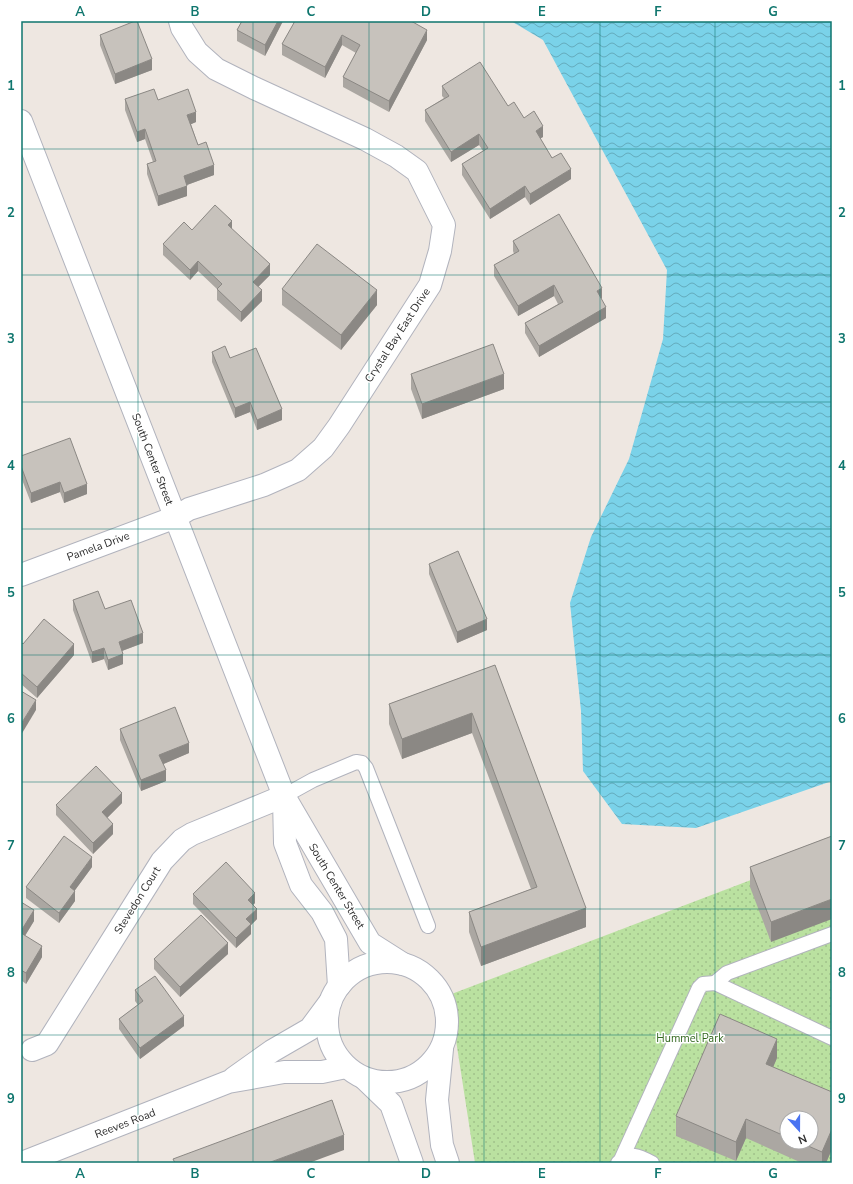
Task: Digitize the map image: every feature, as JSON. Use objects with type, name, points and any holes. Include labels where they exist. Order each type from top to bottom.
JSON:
[{"type":"street","name":"Crystal Bay East Drive","points":[[176,517],[189,509],[264,485],[298,470],[323,448],[339,426],[430,285],[440,251],[444,225],[417,171],[396,156],[365,139],[216,69],[196,52],[182,28],[180,21]]},
{"type":"street","name":"South Center Street","points":[[21,121],[284,796],[370,943],[402,964]]},
{"type":"street","name":"Pamela Drive","points":[[21,575],[176,517]]},
{"type":"street","name":"South Center Street","points":[[284,796],[285,843],[301,885],[322,912],[336,939],[334,994]]},
{"type":"street","name":"Stevedon Court","points":[[32,1050],[47,1044],[162,861],[182,840],[192,834],[284,796]]},
{"type":"street","points":[[412,1163],[390,1104],[335,1054],[328,1038],[326,1020],[334,994],[351,974],[367,965],[385,962],[402,964],[419,971],[433,982],[442,997],[447,1014],[447,1032],[442,1049],[437,1100],[442,1145],[448,1163]]},
{"type":"street","name":"Reeves Road","points":[[228,1082],[272,1051],[310,1029],[334,994]]},
{"type":"street","points":[[355,1073],[382,1082],[400,1082],[417,1075],[431,1064],[442,1049]]},
{"type":"street","name":"Reeves Road","points":[[22,1163],[228,1082],[284,1072],[355,1073]]},
{"type":"lane","points":[[284,796],[313,780],[356,762],[362,763],[366,768],[428,926]]},
{"type":"lane","points":[[715,983],[728,973],[832,934]]},
{"type":"lane","points":[[619,1161],[698,988],[703,984],[715,983],[832,1038]]},
{"type":"lane","points":[[619,1161],[628,1156],[636,1155],[652,1163]]},
{"type":"green space","name":"Hummel Park","points":[[832,849],[832,1163],[475,1163],[449,995]]},
{"type":"water","points":[[511,21],[832,21],[832,781],[696,828],[622,824],[583,771],[581,711],[570,603],[591,537],[629,459],[663,339],[667,270],[543,40]]},
{"type":"building","points":[[137,21],[152,59],[115,74],[100,35]]},
{"type":"building","points":[[242,21],[278,21],[265,45],[237,30]]},
{"type":"building","points":[[295,21],[411,21],[427,30],[389,101],[343,77],[360,45],[342,35],[325,67],[282,44]]},
{"type":"building","points":[[480,62],[508,106],[514,102],[524,118],[534,111],[543,126],[536,131],[552,158],[561,153],[571,169],[530,194],[525,186],[490,209],[462,164],[488,148],[479,134],[451,152],[425,110],[449,96],[442,86]]},
{"type":"building","points":[[154,89],[158,100],[188,89],[196,112],[187,115],[198,145],[206,142],[214,165],[184,176],[187,186],[158,196],[147,164],[156,161],[145,129],[137,132],[125,99]]},
{"type":"building","points":[[215,205],[232,221],[228,225],[270,264],[253,282],[262,290],[241,312],[217,289],[222,284],[198,261],[190,270],[163,244],[184,222],[192,230]]},
{"type":"building","points":[[559,214],[602,288],[597,291],[606,307],[539,346],[525,323],[563,302],[554,285],[518,306],[494,265],[519,251],[513,241]]},
{"type":"building","points":[[317,244],[377,290],[341,335],[282,289]]},
{"type":"building","points":[[493,344],[504,374],[422,404],[411,374]]},
{"type":"building","points":[[225,346],[230,358],[256,348],[282,409],[257,420],[250,402],[235,408],[212,352]]},
{"type":"building","points":[[70,438],[87,484],[64,493],[60,482],[31,493],[21,466],[21,456]]},
{"type":"building","points":[[458,551],[487,619],[457,632],[429,564]]},
{"type":"building","points":[[98,591],[105,609],[131,600],[143,633],[119,642],[123,654],[108,660],[104,648],[92,652],[73,600]]},
{"type":"building","points":[[44,619],[74,644],[37,687],[21,673],[21,642],[23,644]]},
{"type":"building","points":[[495,665],[586,908],[481,947],[469,912],[537,887],[472,713],[402,739],[389,704]]},
{"type":"building","points":[[21,691],[36,700],[21,724]]},
{"type":"building","points":[[175,707],[189,743],[159,755],[166,770],[141,780],[120,729]]},
{"type":"building","points":[[96,766],[122,793],[102,812],[113,824],[93,843],[56,805]]},
{"type":"building","points":[[64,836],[92,857],[70,887],[75,891],[59,913],[26,887]]},
{"type":"building","points":[[832,836],[832,899],[771,922],[750,867]]},
{"type":"building","points":[[226,862],[255,893],[248,900],[257,909],[246,919],[251,924],[236,938],[193,894]]},
{"type":"building","points":[[21,902],[34,910],[21,931]]},
{"type":"building","points":[[201,915],[228,943],[180,987],[154,959]]},
{"type":"building","points":[[21,933],[42,946],[26,973],[21,970]]},
{"type":"building","points":[[155,976],[184,1016],[140,1048],[119,1019],[143,1001],[135,990]]},
{"type":"building","points":[[720,1014],[777,1039],[766,1064],[832,1092],[832,1129],[822,1152],[817,1150],[819,1150],[819,1110],[779,1110],[779,1133],[746,1119],[736,1142],[676,1116]]},
{"type":"building","points":[[332,1100],[344,1135],[268,1163],[175,1163],[173,1159]]}]
